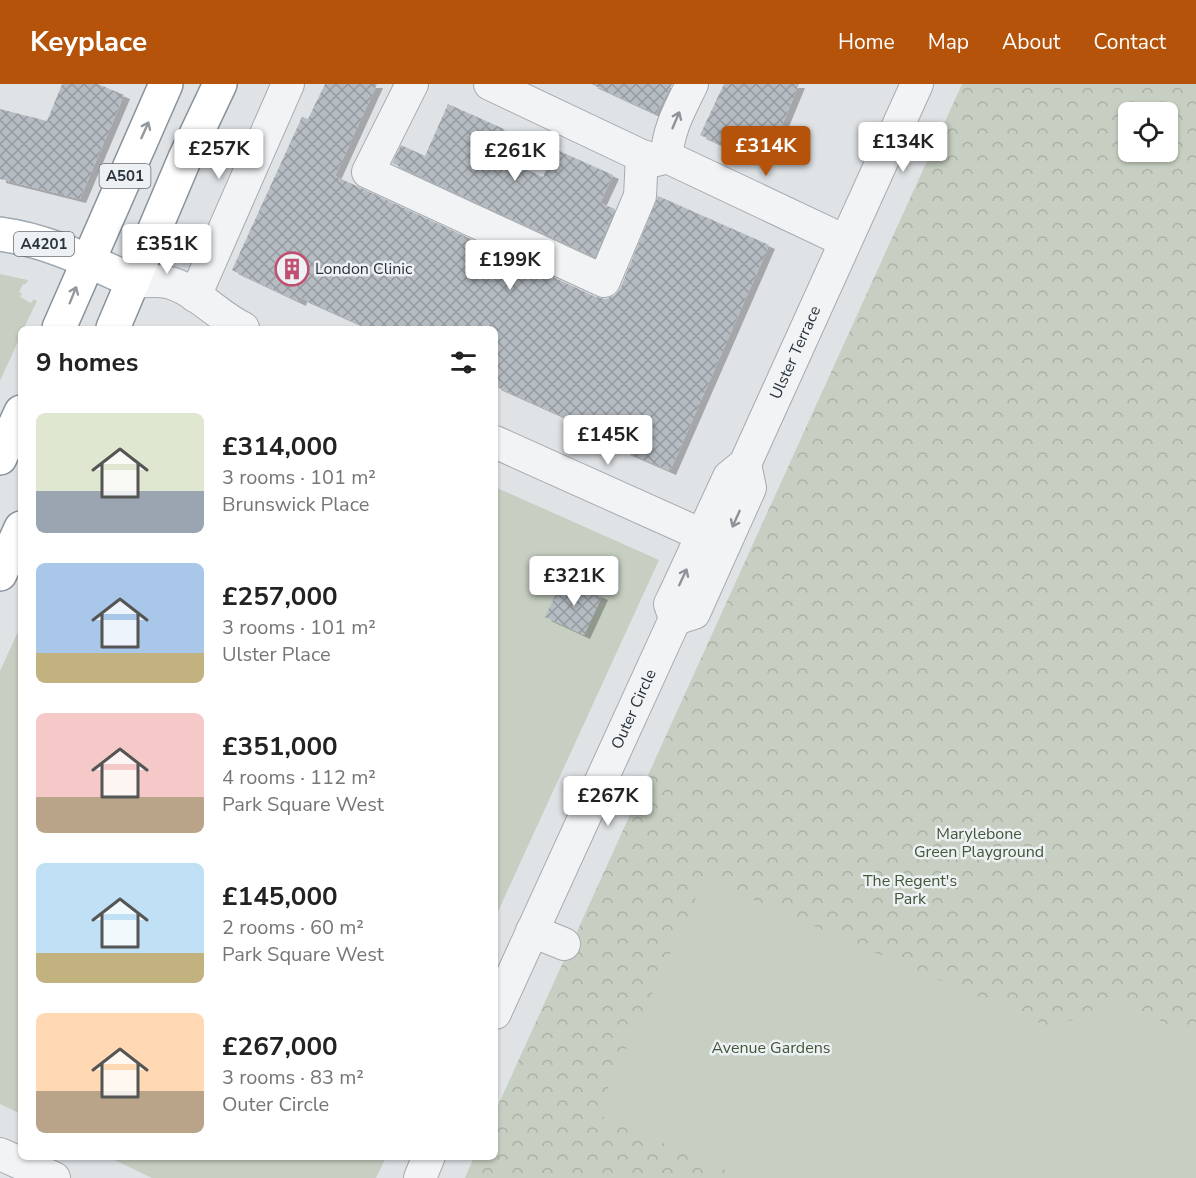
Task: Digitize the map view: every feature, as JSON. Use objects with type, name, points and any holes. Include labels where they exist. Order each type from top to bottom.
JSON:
[{"type":"main road","name":"A501","points":[[114,326],[185,158],[220,84]]},
{"type":"main road","name":"A501","points":[[60,326],[158,86]]},
{"type":"main road","name":"A4201","points":[[0,234],[28,239],[133,281]]},
{"type":"main road","points":[[0,458],[18,419]]},
{"type":"main road","points":[[0,574],[18,535]]},
{"type":"street","points":[[195,296],[288,84]]},
{"type":"street","points":[[412,84],[368,172],[604,281],[654,157],[667,148],[672,127],[692,84]]},
{"type":"street","points":[[490,84],[845,241],[917,84]]},
{"type":"street","name":"Ulster Terrace","points":[[702,535],[729,477],[745,464],[845,241]]},
{"type":"street","points":[[133,281],[166,282],[195,296],[236,325]]},
{"type":"street","points":[[133,281],[171,309],[199,320],[236,325]]},
{"type":"street","points":[[498,443],[702,535]]},
{"type":"street","name":"Ulster Terrace","points":[[675,619],[694,613],[750,488],[745,464]]},
{"type":"street","name":"Outer Circle","points":[[498,1006],[675,619],[670,604],[702,535]]},
{"type":"street","points":[[532,932],[564,944]]},
{"type":"street","points":[[0,1154],[54,1178]]},
{"type":"street","points":[[420,1178],[427,1160]]},
{"type":"green space","name":"The Regent's Park","points":[[962,84],[1196,84],[1196,1178],[465,1178],[473,1160],[498,1160],[498,1105]]},
{"type":"green space","points":[[0,274],[28,280],[19,292],[22,294],[20,297],[31,303],[34,299],[37,301],[25,326],[18,326],[18,342],[0,381]]},
{"type":"green space","points":[[498,488],[659,560],[498,911]]},
{"type":"green space","points":[[18,632],[18,1113],[0,1104],[0,671]]},
{"type":"green space","name":"Avenue Gardens","points":[[705,879],[1053,1029],[1116,999],[1196,1039],[1196,1178],[744,1178],[596,1114]]},
{"type":"green space","points":[[114,1160],[384,1160],[376,1178],[152,1178]]},
{"type":"building","points":[[62,84],[98,84],[124,95],[80,199],[0,179],[0,109],[47,121]]},
{"type":"building","points":[[325,84],[377,84],[335,176],[596,297],[606,299],[615,295],[620,289],[658,196],[769,245],[670,471],[624,451],[627,445],[498,387],[498,326],[364,326],[301,298],[300,302],[232,270],[302,117],[308,119]]},
{"type":"building","points":[[591,84],[672,84],[656,114]]},
{"type":"building","points":[[724,84],[799,84],[773,147],[757,140],[749,157],[700,135]]},
{"type":"building","points":[[448,104],[504,129],[493,154],[543,177],[555,149],[613,175],[600,203],[615,209],[595,257],[392,163],[401,145],[425,156]]},
{"type":"building","points":[[563,579],[602,596],[584,635],[545,617]]},
{"type":"place","name":"London Clinic","points":[[292,269]]},
{"type":"park label","name":"Marylebone Green Playground","points":[[979,843]]}]
